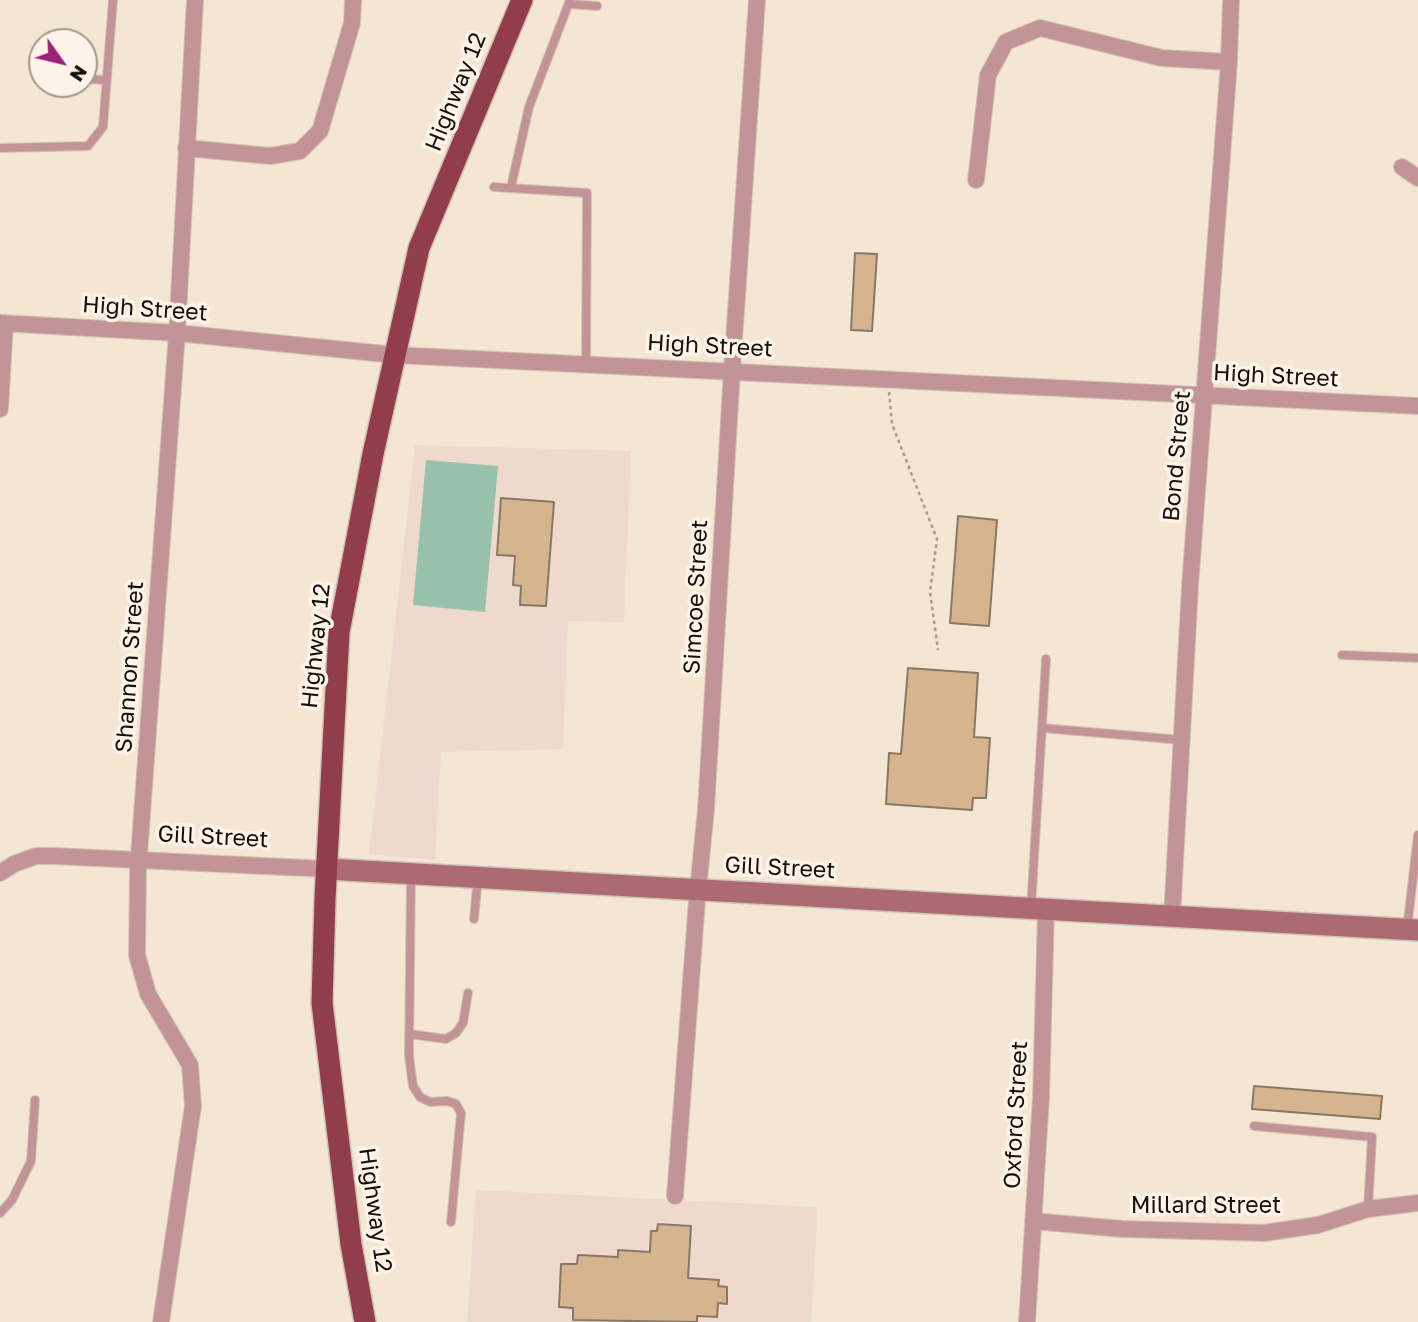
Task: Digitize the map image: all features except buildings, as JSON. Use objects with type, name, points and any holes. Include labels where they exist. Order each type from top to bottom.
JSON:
[{"type":"highway","name":"Highway 12","points":[[365,1322],[351,1244],[322,1003],[339,632],[419,248],[522,0]]},
{"type":"main road","name":"Gill Street","points":[[327,869],[1412,929]]},
{"type":"street","name":"Shannon Street","points":[[161,1322],[193,1106],[190,1065],[148,994],[136,955],[138,859],[177,333],[195,0]]},
{"type":"street","points":[[186,148],[270,156],[300,151],[320,131],[352,23],[353,0]]},
{"type":"street","name":"Simcoe Street","points":[[675,1196],[706,809],[757,0]]},
{"type":"street","name":"Bond Street","points":[[1172,917],[1190,586],[1229,62],[1231,0]]},
{"type":"street","points":[[976,180],[988,75],[1006,42],[1040,28],[1162,58],[1229,62]]},
{"type":"street","points":[[1402,167],[1418,178]]},
{"type":"street","points":[[0,409],[3,323]]},
{"type":"street","name":"High Street","points":[[3,323],[177,333],[395,355],[1418,405]]},
{"type":"street","name":"Gill Street","points":[[0,873],[14,864],[36,856],[327,869]]},
{"type":"street","name":"Oxford Street","points":[[1027,1322],[1041,1097],[1039,910]]},
{"type":"street","name":"Millard Street","points":[[1033,1221],[1122,1229],[1264,1233],[1318,1225],[1368,1209],[1418,1203]]},
{"type":"lane","points":[[0,148],[88,146],[103,127],[113,0]]},
{"type":"lane","points":[[510,187],[529,107],[569,2],[597,6]]},
{"type":"lane","points":[[98,80],[107,80]]},
{"type":"lane","points":[[494,187],[587,193],[586,363]]},
{"type":"lane","points":[[1342,655],[1418,657]]},
{"type":"lane","points":[[1039,910],[1046,659]]},
{"type":"lane","points":[[1042,728],[1182,740]]},
{"type":"lane","points":[[1412,929],[1418,835]]},
{"type":"lane","points":[[411,874],[409,1056],[413,1086],[420,1097],[430,1102],[447,1101],[456,1104],[461,1113],[451,1222]]},
{"type":"lane","points":[[474,919],[478,877]]},
{"type":"lane","points":[[409,1034],[446,1039],[456,1033],[463,1023],[468,993]]},
{"type":"lane","points":[[0,1213],[12,1199],[31,1161],[35,1100]]},
{"type":"lane","points":[[1254,1126],[1372,1137],[1368,1209]]},
{"type":"path","points":[[888,378],[892,424],[937,539],[930,592],[938,650]]},
{"type":"shaded area","points":[[415,445],[631,451],[624,622],[568,621],[563,749],[441,752],[435,860],[369,854]]},
{"type":"shaded area","points":[[476,1190],[818,1207],[811,1322],[467,1322]]},
{"type":"green space","points":[[426,460],[498,466],[485,612],[413,605]]}]
